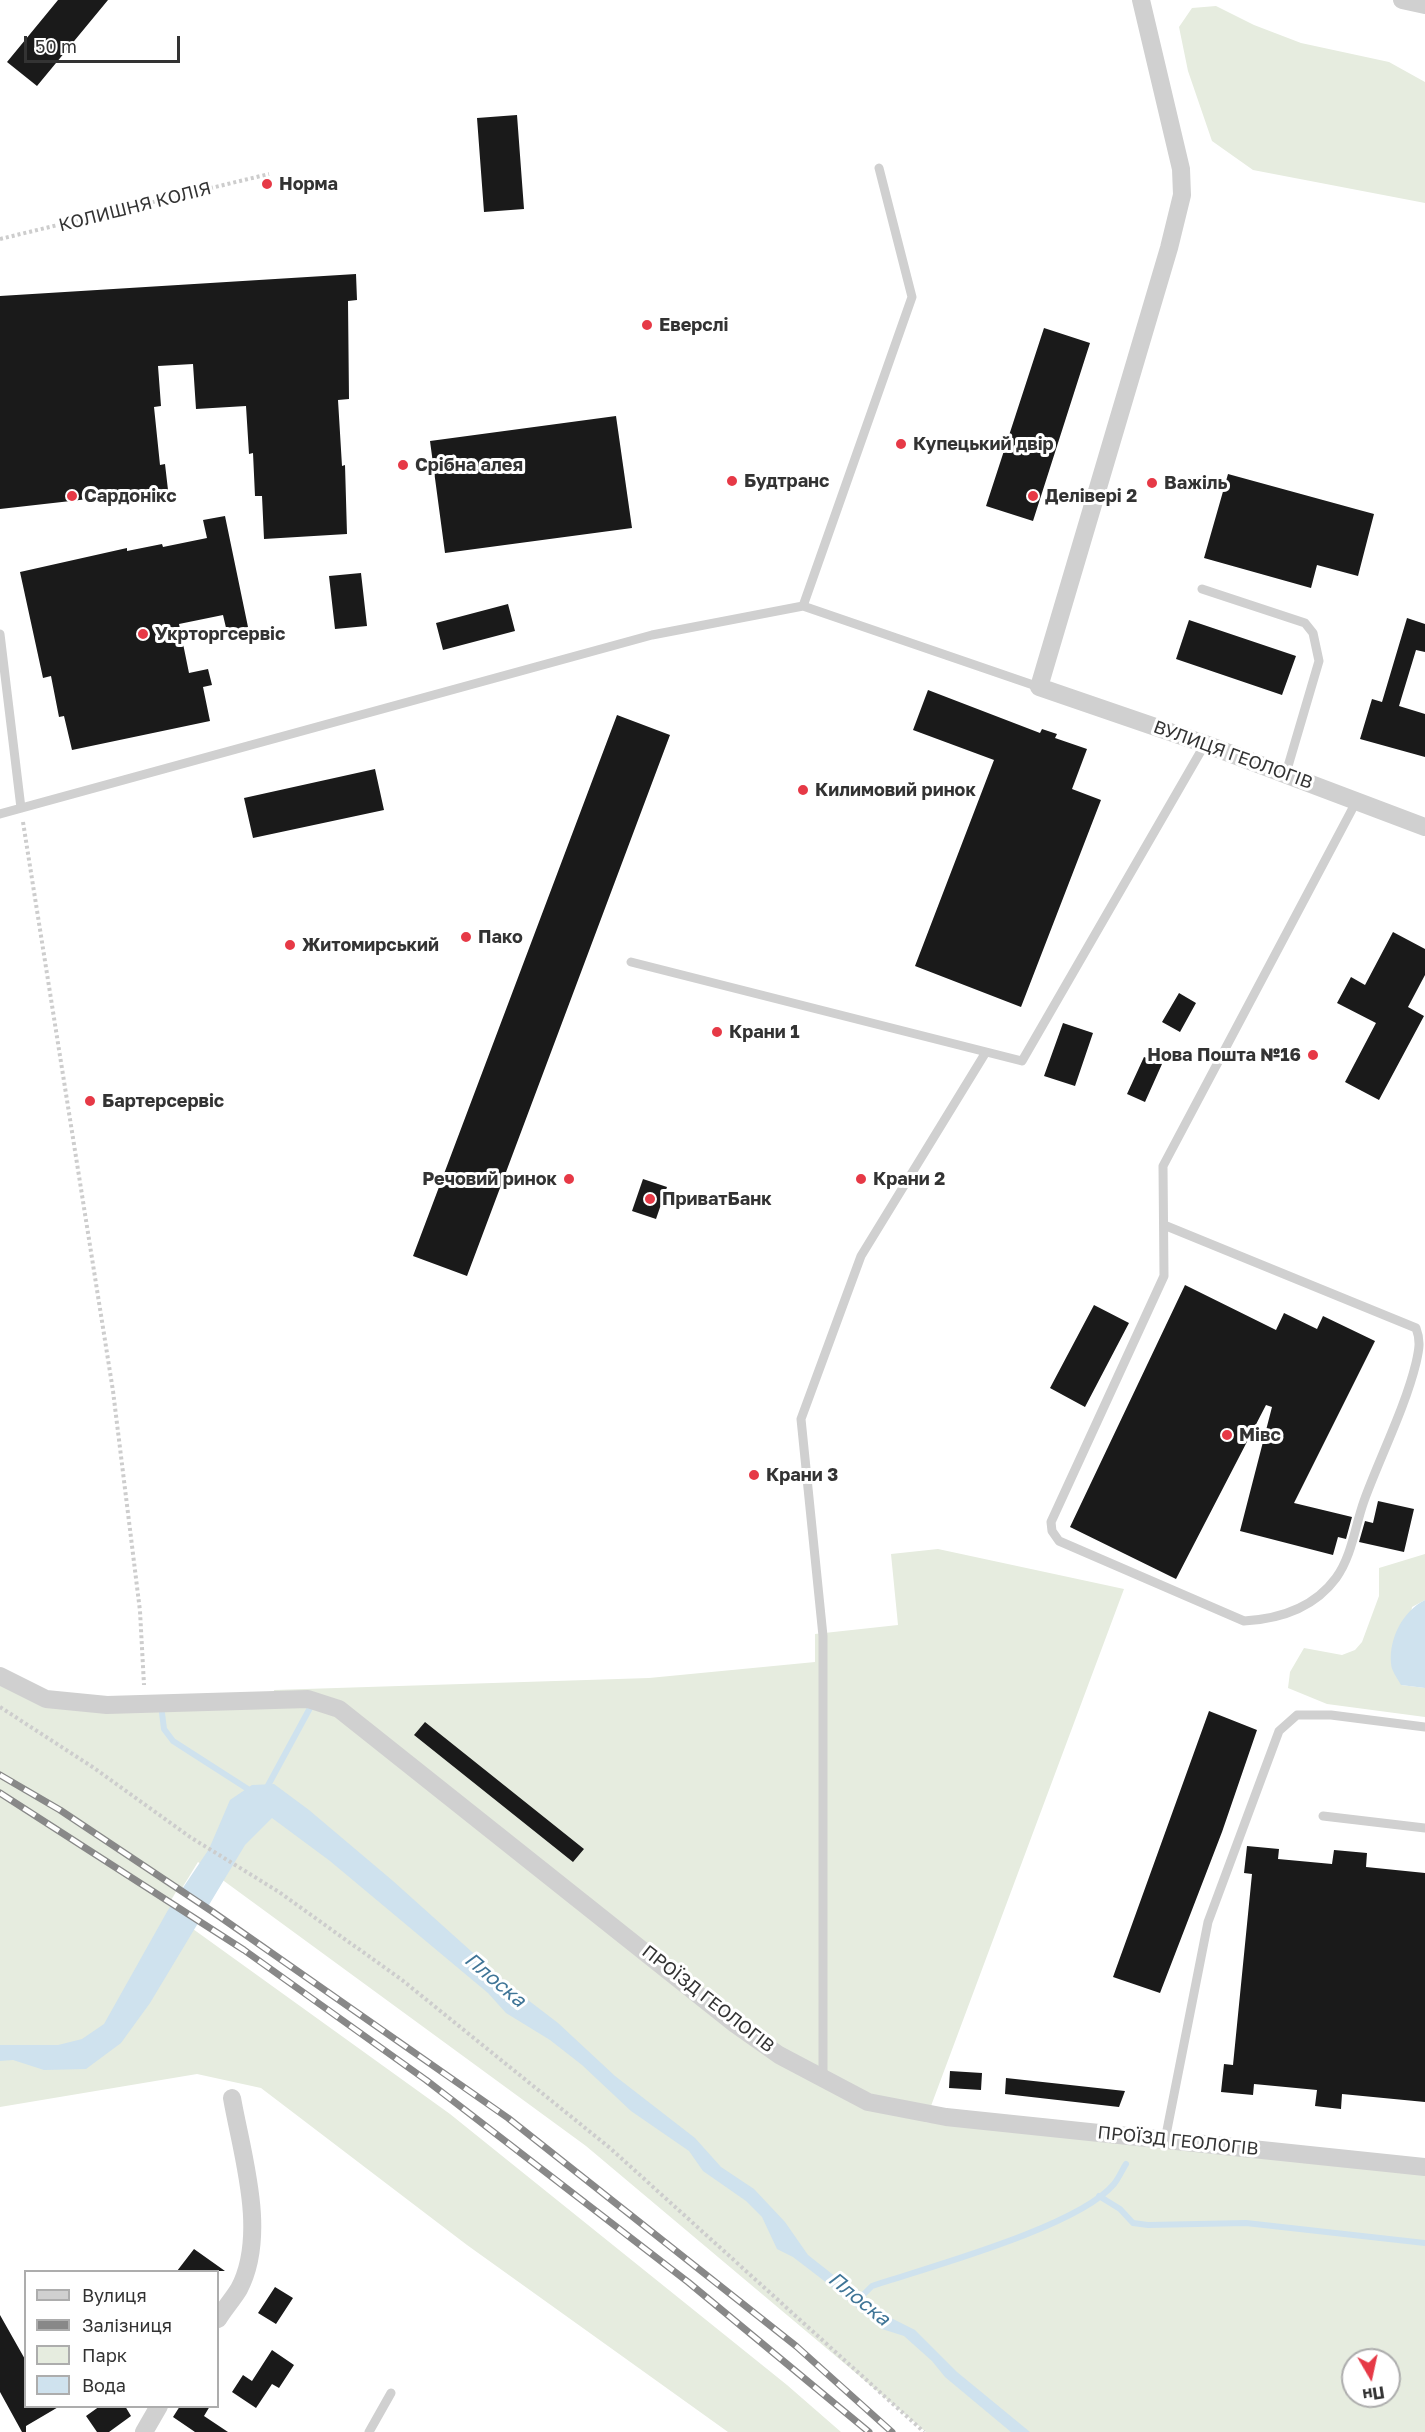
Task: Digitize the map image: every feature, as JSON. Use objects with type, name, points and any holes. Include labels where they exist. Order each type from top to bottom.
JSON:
[{"type":"street","points":[[1039,687],[1169,248],[1182,195],[1181,169],[1141,0]]},
{"type":"street","points":[[1402,0],[1425,5]]},
{"type":"street","name":"ВУЛИЦЯ ГЕОЛОГІВ","points":[[1039,687],[1205,744],[1425,828]]},
{"type":"street","name":"ПРОЇЗД ГЕОЛОГІВ","points":[[0,1676],[46,1699],[107,1705],[308,1699],[339,1709],[637,1942],[735,2024],[779,2055],[868,2102],[946,2117],[1425,2168]]},
{"type":"street","points":[[219,2318],[239,2289],[248,2264],[253,2215],[232,2098]]},
{"type":"street","points":[[144,2432],[158,2408]]},
{"type":"lane","points":[[803,606],[912,297],[879,168]]},
{"type":"lane","points":[[1202,589],[1305,622],[1313,633],[1319,661],[1286,774]]},
{"type":"lane","points":[[0,814],[652,635],[803,606],[1039,687]]},
{"type":"lane","points":[[0,634],[21,808]]},
{"type":"lane","points":[[631,962],[1022,1061],[1205,744]]},
{"type":"lane","points":[[1164,1225],[1416,1328],[1420,1340],[1415,1365],[1363,1504],[1347,1557],[1336,1579],[1301,1610],[1266,1620],[1244,1621],[1059,1540],[1052,1532],[1051,1522],[1164,1276],[1163,1166],[1356,802]]},
{"type":"lane","points":[[824,2078],[823,1636],[801,1419],[861,1256],[986,1052]]},
{"type":"lane","points":[[1165,2140],[1208,1922],[1279,1731],[1297,1715],[1331,1715],[1425,1727]]},
{"type":"lane","points":[[1323,1816],[1425,1827]]},
{"type":"lane","points":[[369,2432],[391,2393]]},
{"type":"path","name":"КОЛИШНЯ КОЛІЯ","points":[[0,239],[270,174]]},
{"type":"path","points":[[21,808],[113,1391],[140,1611],[145,1704]]},
{"type":"path","points":[[0,1707],[94,1768],[190,1837],[279,1892],[402,1980],[610,2148],[924,2432]]},
{"type":"green space","points":[[1216,6],[1254,25],[1301,43],[1389,62],[1425,82],[1425,203],[1253,170],[1212,141],[1188,71],[1179,27],[1192,8]]},
{"type":"green space","points":[[938,1549],[1124,1589],[925,2122],[1425,2173],[1425,2432],[926,2432],[586,2146],[198,1862],[168,1911],[450,2114],[787,2385],[841,2432],[728,2432],[467,2245],[261,2088],[197,2074],[0,2107],[0,1676],[46,1699],[274,1700],[274,1690],[649,1678],[815,1662],[815,1634],[898,1625],[891,1554]]},
{"type":"green space","points":[[1425,1554],[1425,1600],[1412,1607],[1401,1685],[1425,1688],[1425,1717],[1327,1704],[1288,1688],[1290,1672],[1304,1648],[1342,1655],[1355,1650],[1362,1642],[1379,1596],[1379,1568]]},
{"type":"water","points":[[1425,1600],[1425,1688],[1401,1685],[1391,1666],[1392,1644],[1404,1618]]},
{"type":"water","name":"Плоска","points":[[274,1784],[309,1810],[393,1881],[511,1987],[558,2023],[615,2076],[695,2138],[721,2167],[754,2189],[785,2222],[808,2255],[883,2314],[915,2330],[957,2372],[1030,2432],[1011,2432],[945,2377],[932,2361],[904,2336],[882,2329],[793,2257],[777,2249],[762,2217],[746,2201],[703,2171],[689,2151],[631,2111],[582,2065],[550,2040],[506,2013],[488,1993],[330,1861],[272,1818],[245,1845],[150,2003],[121,2043],[86,2069],[44,2070],[13,2060],[0,2061],[0,2045],[58,2045],[82,2039],[104,2024],[168,1910],[209,1849],[230,1800],[252,1785]]},
{"type":"pier","points":[[177,1890],[208,1909],[200,1922],[170,1902]]},
{"type":"building","points":[[58,0],[108,0],[37,86],[7,62]]},
{"type":"building","points":[[517,115],[524,209],[484,212],[477,118]]},
{"type":"building","name":"Сардонікс","points":[[356,274],[357,300],[348,301],[349,399],[338,400],[342,466],[345,465],[347,534],[264,539],[262,496],[255,496],[253,453],[249,454],[246,406],[196,409],[193,364],[158,366],[161,406],[154,407],[160,465],[165,464],[168,490],[0,509],[0,296]]},
{"type":"building","points":[[1044,328],[1090,343],[1033,521],[986,506]]},
{"type":"building","points":[[616,416],[632,528],[445,553],[430,441]]},
{"type":"building","points":[[1228,474],[1374,514],[1358,576],[1317,565],[1311,588],[1204,558]]},
{"type":"building","name":"Укрторгсервіс","points":[[225,516],[248,627],[227,632],[223,615],[179,624],[189,673],[208,669],[212,685],[203,687],[210,721],[72,750],[64,716],[59,717],[51,676],[43,678],[20,572],[127,548],[127,551],[162,544],[163,547],[207,538],[203,520]]},
{"type":"building","points":[[361,573],[367,626],[335,629],[329,576]]},
{"type":"building","points":[[508,604],[515,631],[443,650],[436,623]]},
{"type":"building","points":[[1407,618],[1425,624],[1425,652],[1416,650],[1399,706],[1425,714],[1425,757],[1360,739],[1372,699],[1382,702]]},
{"type":"building","points":[[1189,620],[1296,656],[1282,695],[1176,659]]},
{"type":"building","points":[[928,690],[1040,733],[1042,729],[1057,734],[1055,738],[1087,749],[1072,789],[1101,800],[1021,1007],[915,966],[994,760],[913,730]]},
{"type":"building","points":[[617,715],[670,735],[467,1276],[413,1256]]},
{"type":"building","points":[[375,769],[384,810],[253,838],[244,798]]},
{"type":"building","points":[[1393,932],[1425,949],[1425,975],[1408,1007],[1424,1016],[1379,1100],[1345,1082],[1376,1023],[1337,1003],[1351,977],[1365,985]]},
{"type":"building","points":[[1179,993],[1196,1003],[1180,1032],[1162,1022]]},
{"type":"building","points":[[1063,1023],[1093,1033],[1075,1086],[1044,1076]]},
{"type":"building","points":[[1144,1057],[1162,1064],[1145,1102],[1127,1094]]},
{"type":"building","points":[[643,1179],[667,1187],[656,1219],[632,1211]]},
{"type":"building","name":"Мівс","points":[[1185,1285],[1276,1330],[1284,1313],[1317,1329],[1323,1316],[1375,1341],[1294,1503],[1352,1517],[1346,1539],[1338,1537],[1333,1555],[1240,1531],[1272,1407],[1266,1405],[1176,1579],[1070,1527]]},
{"type":"building","points":[[1094,1305],[1129,1323],[1085,1407],[1050,1388]]},
{"type":"building","points":[[1378,1501],[1414,1509],[1404,1552],[1359,1542],[1365,1521],[1373,1523]]},
{"type":"building","points":[[1209,1711],[1257,1730],[1222,1832],[1160,1993],[1113,1977]]},
{"type":"building","points":[[425,1722],[584,1849],[573,1862],[414,1735]]},
{"type":"building","points":[[1247,1846],[1279,1849],[1278,1859],[1332,1864],[1334,1850],[1367,1853],[1366,1867],[1425,1873],[1425,2102],[1342,2094],[1341,2109],[1315,2106],[1317,2090],[1254,2084],[1253,2095],[1221,2092],[1224,2064],[1233,2065],[1252,1874],[1244,1873]]},
{"type":"building","points":[[950,2071],[982,2073],[981,2090],[949,2088]]},
{"type":"building","points":[[1006,2078],[1125,2091],[1119,2107],[1005,2094]]},
{"type":"building","points":[[194,2249],[225,2271],[219,2270],[178,2270]]},
{"type":"building","points":[[275,2287],[293,2298],[276,2324],[258,2313]]},
{"type":"building","points":[[0,2315],[24,2357],[24,2408],[57,2408],[26,2426],[26,2432],[22,2432],[0,2392]]},
{"type":"building","points":[[272,2350],[294,2365],[279,2388],[272,2384],[256,2408],[232,2392],[243,2375],[252,2381]]},
{"type":"building","points":[[97,2408],[126,2408],[131,2416],[109,2432],[97,2432],[86,2416]]},
{"type":"building","points":[[179,2408],[209,2408],[204,2416],[228,2432],[195,2432],[173,2417]]},
{"type":"waterway","points":[[265,1791],[310,1708]]},
{"type":"waterway","points":[[162,1713],[164,1729],[173,1741],[254,1793]]},
{"type":"waterway","name":"Плоска","points":[[862,2296],[872,2286],[1001,2244],[1069,2215],[1096,2200],[1114,2184],[1126,2164]]},
{"type":"waterway","points":[[1099,2196],[1120,2209],[1133,2223],[1148,2225],[1246,2223],[1425,2243]]},
{"type":"railway","points":[[0,1775],[60,1810],[213,1912],[508,2118],[796,2346],[892,2432]]},
{"type":"railway","points":[[0,1793],[244,1950],[426,2080],[688,2282],[869,2432]]},
{"type":"place","name":"Норма","points":[[267,184]]},
{"type":"place","name":"Еверслі","points":[[647,325]]},
{"type":"place","name":"Купецький двір","points":[[901,444]]},
{"type":"place","name":"Срібна алея","points":[[403,465]]},
{"type":"place","name":"Будтранс","points":[[732,481]]},
{"type":"place","name":"Важіль","points":[[1152,483]]},
{"type":"place","name":"Сардонікс","points":[[72,496]]},
{"type":"place","name":"Делівері 2","points":[[1033,496]]},
{"type":"place","name":"Укрторгсервіс","points":[[143,634]]},
{"type":"place","name":"Килимовий ринок","points":[[803,790]]},
{"type":"place","name":"Пако","points":[[466,937]]},
{"type":"place","name":"Житомирський","points":[[290,945]]},
{"type":"place","name":"Крани 1","points":[[717,1032]]},
{"type":"place","name":"Нова Пошта №16","points":[[1313,1055]]},
{"type":"place","name":"Бартерсервіс","points":[[90,1101]]},
{"type":"place","name":"Речовий ринок","points":[[569,1179]]},
{"type":"place","name":"Крани 2","points":[[861,1179]]},
{"type":"place","name":"ПриватБанк","points":[[650,1199]]},
{"type":"place","name":"Мівс","points":[[1227,1435]]},
{"type":"place","name":"Крани 3","points":[[754,1475]]}]
